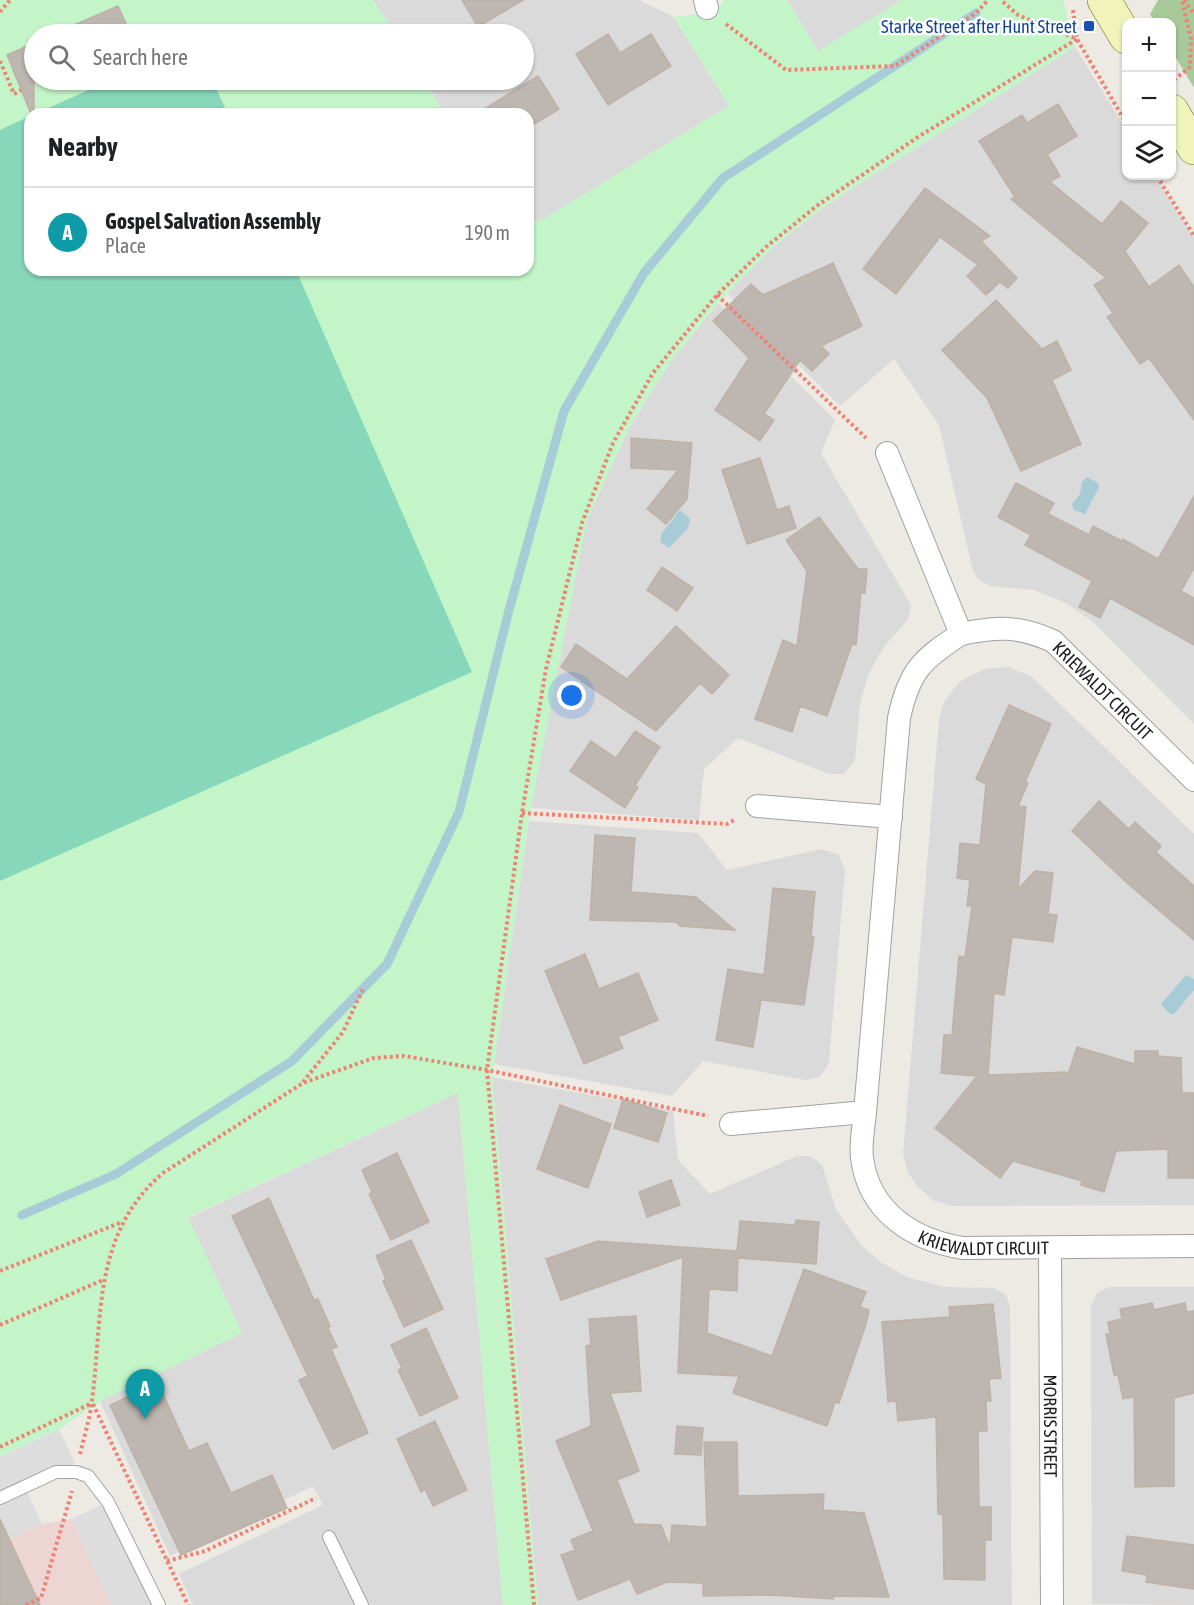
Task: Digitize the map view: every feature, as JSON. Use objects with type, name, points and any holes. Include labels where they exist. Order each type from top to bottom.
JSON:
[{"type":"street","points":[[1104,0],[1122,30]]},
{"type":"street","points":[[1176,118],[1194,148]]},
{"type":"street","points":[[887,453],[961,634]]},
{"type":"street","name":"KRIEWALDT CIRCUIT","points":[[1194,780],[1053,641],[1026,629],[994,627],[961,634],[933,652],[922,663],[905,690],[899,718],[862,1157],[871,1191],[881,1206],[908,1231],[944,1245],[963,1248],[1194,1246]]},
{"type":"street","points":[[756,806],[891,817]]},
{"type":"street","points":[[731,1124],[865,1112]]},
{"type":"street","name":"MORRIS STREET","points":[[1050,1248],[1052,1605]]},
{"type":"lane","points":[[0,1498],[56,1472],[76,1472],[88,1476],[108,1502],[159,1605]]},
{"type":"lane","points":[[330,1537],[362,1605]]},
{"type":"path","points":[[0,12],[10,0]]},
{"type":"path","points":[[706,4],[786,70],[895,66],[976,13],[988,0]]},
{"type":"path","points":[[1001,0],[1018,15],[1077,39]]},
{"type":"path","points":[[1071,0],[1077,39],[1122,116]]},
{"type":"path","points":[[1183,0],[1194,14]]},
{"type":"path","points":[[1176,79],[1190,67],[1191,39],[1183,0]]},
{"type":"path","points":[[534,1605],[487,1070],[522,813],[546,669],[582,523],[613,443],[653,373],[717,295],[766,247],[818,205],[918,137],[1077,39]]},
{"type":"path","points":[[0,61],[14,94],[21,90]]},
{"type":"path","points":[[1160,180],[1194,236]]},
{"type":"path","points":[[717,295],[855,430],[887,453]]},
{"type":"path","points":[[522,813],[727,824],[756,806]]},
{"type":"path","points":[[303,1083],[343,1032],[363,989]]},
{"type":"path","points":[[26,1605],[41,1598],[76,1472],[92,1403],[103,1280],[109,1254],[122,1222],[144,1189],[164,1173],[303,1083],[364,1061],[404,1056],[487,1070],[698,1113],[731,1124]]},
{"type":"path","points":[[0,1271],[122,1222]]},
{"type":"path","points":[[0,1325],[103,1280]]},
{"type":"path","points":[[0,1447],[92,1403]]},
{"type":"path","points":[[92,1403],[188,1605]]},
{"type":"path","points":[[167,1561],[205,1551],[316,1498]]},
{"type":"shaded area","points":[[373,0],[639,0],[674,17],[729,106],[542,220],[534,222],[534,108],[441,108],[429,90],[534,90],[534,24],[389,24]]},
{"type":"shaded area","points":[[787,0],[902,0],[818,52]]},
{"type":"shaded area","points":[[1075,47],[1122,123],[1122,180],[1158,180],[1194,238],[1194,724],[1094,623],[1068,604],[1034,590],[990,586],[979,580],[973,571],[939,425],[894,359],[840,406],[727,293],[775,245],[825,206]]},
{"type":"shaded area","points":[[718,303],[835,420],[821,453],[911,605],[908,619],[884,647],[868,675],[860,704],[855,760],[844,774],[829,774],[738,738],[704,769],[699,820],[531,808],[566,590],[587,520],[629,428],[671,361]]},
{"type":"shaded area","points":[[1008,667],[1031,676],[1194,834],[1194,1205],[951,1206],[933,1200],[918,1187],[908,1173],[903,1154],[939,719],[944,702],[960,681],[984,669]]},
{"type":"shaded area","points":[[529,821],[698,833],[727,870],[822,849],[839,855],[845,870],[829,1063],[820,1077],[806,1080],[703,1061],[672,1096],[494,1064]]},
{"type":"shaded area","points":[[492,1077],[673,1110],[678,1160],[710,1194],[797,1156],[811,1156],[822,1165],[836,1209],[861,1245],[882,1263],[907,1277],[945,1287],[994,1288],[1006,1295],[1010,1307],[1012,1605],[538,1605]]},
{"type":"shaded area","points":[[458,1093],[503,1605],[193,1605],[179,1574],[323,1505],[313,1486],[170,1556],[100,1401],[242,1333],[188,1218]]},
{"type":"shaded area","points":[[1109,1287],[1194,1287],[1194,1605],[1092,1604],[1091,1306],[1097,1293]]},
{"type":"shaded area","points":[[59,1429],[75,1463],[25,1487],[42,1524],[0,1544],[0,1457]]},
{"type":"shaded area","points":[[108,1502],[159,1605],[111,1605],[71,1519]]},
{"type":"shaded area","points":[[71,1519],[111,1605],[0,1605],[0,1544],[42,1524]]},
{"type":"green space","points":[[0,0],[373,0],[389,24],[24,24],[24,90],[429,90],[441,108],[24,108],[24,276],[534,276],[534,222],[542,220],[729,106],[674,17],[692,15],[722,5],[723,0],[787,0],[818,51],[902,0],[1063,0],[1075,47],[825,206],[775,245],[718,303],[671,361],[629,428],[587,520],[531,808],[492,1077],[538,1605],[503,1605],[458,1093],[188,1217],[242,1333],[101,1401],[59,1429],[0,1457]]},
{"type":"green space","points":[[1158,0],[1194,0],[1194,88],[1176,58],[1176,18],[1152,18],[1150,14]]},
{"type":"green space","points":[[89,90],[217,90],[225,108],[48,108]]},
{"type":"green space","points":[[24,119],[24,276],[299,276],[472,672],[0,881],[0,130]]},
{"type":"water","points":[[1087,477],[1098,483],[1099,487],[1085,514],[1074,510],[1072,504],[1080,494],[1082,482]]},
{"type":"water","points":[[680,510],[690,519],[688,528],[669,548],[660,542],[662,533]]},
{"type":"water","points":[[1186,975],[1194,979],[1194,990],[1174,1014],[1170,1014],[1161,1004]]},
{"type":"building","points":[[462,0],[523,0],[483,24],[476,24]]},
{"type":"building","points":[[118,6],[126,24],[76,24]]},
{"type":"building","points":[[608,34],[620,53],[651,34],[671,66],[608,105],[576,54]]},
{"type":"building","points":[[24,47],[24,90],[34,90],[34,108],[29,108],[7,55]]},
{"type":"building","points":[[538,76],[559,109],[534,124],[534,108],[486,108],[515,90],[534,90],[534,78]]},
{"type":"building","points":[[1058,104],[1077,136],[1047,154],[1060,176],[1050,182],[1102,224],[1121,201],[1148,223],[1125,251],[1149,287],[1179,265],[1194,287],[1194,420],[1149,358],[1140,364],[1107,317],[1113,313],[1094,285],[1106,278],[1011,199],[1015,197],[979,141],[1022,115],[1027,123]]},
{"type":"building","points":[[925,188],[990,236],[981,241],[1017,278],[1008,288],[1000,282],[986,295],[967,276],[978,265],[940,237],[896,294],[863,269]]},
{"type":"building","points":[[833,263],[862,326],[821,346],[829,354],[812,371],[800,360],[764,414],[774,420],[760,441],[715,410],[749,358],[713,321],[751,284],[763,295]]},
{"type":"building","points":[[996,300],[1042,349],[1057,341],[1071,370],[1052,380],[1081,444],[1021,471],[987,398],[942,350]]},
{"type":"building","points":[[631,438],[692,443],[687,499],[666,524],[647,509],[678,470],[631,468]]},
{"type":"building","points":[[760,458],[777,510],[789,506],[796,528],[747,544],[722,470]]},
{"type":"building","points":[[1016,483],[1054,503],[1048,514],[1089,535],[1093,526],[1122,541],[1123,539],[1158,559],[1194,496],[1194,568],[1181,591],[1194,598],[1194,645],[1110,598],[1100,618],[1079,607],[1092,581],[1025,545],[1031,535],[998,517]]},
{"type":"building","points":[[819,517],[858,569],[867,569],[865,593],[861,593],[856,645],[852,644],[827,716],[800,706],[792,732],[755,719],[783,640],[797,646],[807,571],[786,540]]},
{"type":"building","points":[[662,567],[693,588],[677,611],[647,590]]},
{"type":"building","points":[[676,626],[729,675],[712,694],[700,683],[656,731],[561,667],[576,644],[627,679]]},
{"type":"building","points":[[1009,705],[1051,724],[1025,782],[1028,783],[1018,806],[1026,807],[1018,889],[1035,871],[1053,873],[1048,914],[1057,915],[1053,942],[1012,937],[1004,995],[994,993],[988,1075],[1069,1072],[1077,1047],[1135,1064],[1135,1051],[1158,1051],[1158,1056],[1181,1058],[1182,1093],[1194,1093],[1194,1178],[1168,1178],[1168,1149],[1116,1151],[1104,1192],[1081,1185],[1082,1181],[1013,1161],[1000,1178],[935,1128],[977,1076],[941,1073],[944,1035],[952,1035],[959,956],[965,957],[972,906],[967,906],[970,880],[957,878],[960,843],[980,845],[986,784],[976,779]]},
{"type":"building","points":[[635,731],[660,747],[635,785],[638,787],[625,808],[570,771],[591,741],[616,758]]},
{"type":"building","points":[[1099,801],[1129,829],[1135,822],[1161,846],[1156,852],[1194,886],[1194,940],[1127,883],[1072,831]]},
{"type":"building","points":[[595,835],[635,838],[631,892],[696,897],[735,930],[680,926],[676,922],[590,920]]},
{"type":"building","points":[[773,888],[815,892],[811,937],[814,937],[804,1005],[761,1000],[753,1047],[716,1040],[728,969],[764,975]]},
{"type":"building","points":[[585,954],[599,989],[638,973],[658,1020],[618,1037],[623,1048],[584,1064],[545,971]]},
{"type":"building","points":[[623,1099],[667,1113],[658,1142],[614,1128]]},
{"type":"building","points":[[560,1105],[611,1124],[588,1188],[537,1169]]},
{"type":"building","points":[[397,1153],[429,1222],[391,1240],[369,1194],[372,1192],[362,1170]]},
{"type":"building","points":[[671,1180],[680,1205],[647,1217],[639,1192]]},
{"type":"building","points":[[269,1198],[314,1300],[318,1299],[330,1326],[328,1328],[337,1347],[331,1349],[368,1433],[333,1449],[299,1380],[308,1376],[232,1216]]},
{"type":"building","points":[[796,1220],[819,1222],[816,1264],[738,1258],[737,1291],[709,1289],[707,1333],[772,1356],[804,1269],[866,1292],[860,1307],[869,1310],[866,1324],[839,1403],[835,1402],[827,1426],[733,1393],[739,1376],[678,1373],[683,1257],[561,1300],[546,1259],[598,1241],[737,1251],[740,1221],[795,1225]]},
{"type":"building","points":[[411,1240],[443,1309],[404,1327],[383,1281],[386,1279],[376,1256]]},
{"type":"building","points":[[1152,1303],[1154,1310],[1185,1303],[1187,1312],[1194,1311],[1194,1393],[1174,1398],[1174,1486],[1135,1487],[1134,1397],[1123,1399],[1118,1375],[1114,1375],[1106,1334],[1110,1334],[1108,1322],[1122,1319],[1120,1309]]},
{"type":"building","points":[[993,1304],[1001,1378],[989,1379],[991,1401],[986,1401],[987,1431],[978,1431],[979,1507],[991,1507],[991,1540],[985,1540],[985,1580],[944,1579],[943,1515],[938,1514],[936,1417],[898,1421],[896,1401],[888,1402],[882,1322],[950,1317],[949,1307]]},
{"type":"building","points":[[636,1316],[641,1391],[610,1393],[639,1471],[617,1480],[634,1524],[661,1525],[670,1547],[672,1525],[707,1527],[704,1442],[737,1442],[738,1496],[824,1494],[823,1510],[864,1513],[889,1597],[833,1596],[833,1599],[771,1595],[703,1596],[703,1583],[667,1582],[637,1594],[630,1579],[578,1600],[561,1555],[575,1550],[571,1540],[593,1531],[556,1441],[591,1426],[586,1346],[590,1345],[591,1348],[589,1319]]},
{"type":"building","points":[[426,1328],[458,1398],[420,1416],[398,1370],[402,1368],[391,1345]]},
{"type":"building","points":[[158,1383],[189,1451],[207,1443],[231,1493],[272,1475],[287,1508],[181,1555],[110,1405]]},
{"type":"building","points":[[435,1421],[467,1490],[433,1506],[425,1489],[421,1492],[397,1439]]},
{"type":"building","points":[[677,1426],[703,1428],[701,1455],[675,1454]]},
{"type":"building","points":[[0,1519],[40,1605],[0,1605]]},
{"type":"building","points":[[1127,1536],[1194,1545],[1194,1589],[1146,1582],[1147,1575],[1122,1571]]},
{"type":"waterway","points":[[22,1215],[116,1174],[292,1061],[387,964],[459,812],[508,614],[564,411],[644,273],[723,178],[976,13]]},
{"type":"place","name":"Starke Street after Hunt Street","points":[[1089,26]]},
{"type":"place","name":"Gospel Salvation Assembly","points":[[145,1419]]}]
